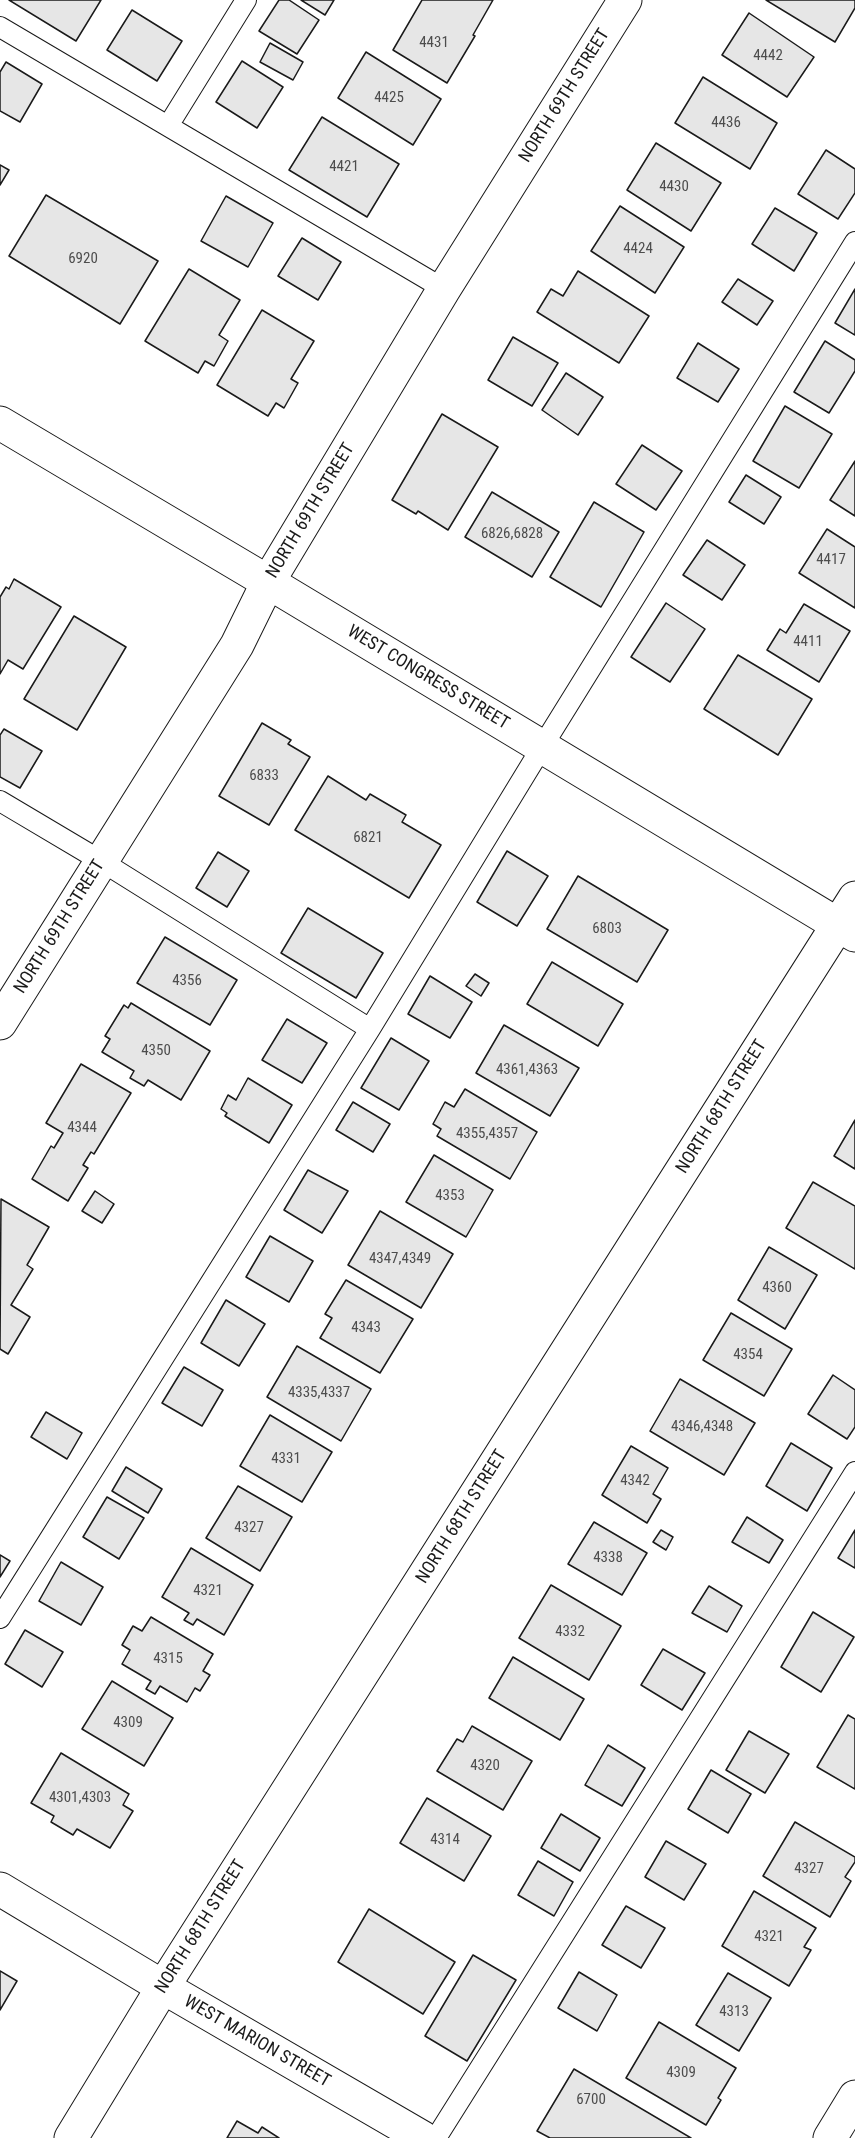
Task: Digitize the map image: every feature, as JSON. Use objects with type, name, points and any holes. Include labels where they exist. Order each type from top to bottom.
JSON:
[{"type":"street","name":"NORTH 69TH STREET","points":[[0,1023],[237,645],[268,582],[444,289],[625,0]]},
{"type":"street","name":"WEST CONGRESS STREET","points":[[0,423],[542,747],[849,919]]},
{"type":"street","name":"NORTH 68TH STREET","points":[[71,2138],[163,1987],[849,919]]},
{"type":"street","name":"WEST MARION STREET","points":[[0,1889],[423,2138]]},
{"type":"street","points":[[830,2138],[855,2097]]},
{"type":"lane","points":[[168,126],[246,0]]},
{"type":"lane","points":[[0,27],[444,289]]},
{"type":"lane","points":[[0,1618],[370,1029],[855,242]]},
{"type":"lane","points":[[0,801],[101,861],[370,1029]]},
{"type":"lane","points":[[436,2138],[855,1472]]},
{"type":"building","points":[[9,0],[101,0],[76,41]]},
{"type":"building","points":[[279,0],[289,0],[319,20],[297,54],[259,31]]},
{"type":"building","points":[[301,0],[334,0],[325,15]]},
{"type":"building","points":[[422,0],[493,0],[447,83],[393,50]]},
{"type":"building","points":[[766,0],[855,0],[855,8],[835,42]]},
{"type":"building","points":[[132,10],[182,41],[157,81],[107,50]]},
{"type":"building","points":[[749,13],[814,57],[787,97],[722,55]]},
{"type":"building","points":[[270,43],[303,62],[293,80],[260,62]]},
{"type":"building","points":[[366,52],[441,99],[413,145],[338,98]]},
{"type":"building","points":[[242,61],[283,87],[257,128],[216,102]]},
{"type":"building","points":[[6,62],[42,84],[20,122],[0,111],[0,72]]},
{"type":"building","points":[[703,77],[777,123],[750,169],[675,123]]},
{"type":"building","points":[[322,117],[399,164],[367,217],[289,170]]},
{"type":"building","points":[[656,143],[721,183],[691,231],[627,190]]},
{"type":"building","points":[[826,150],[855,169],[855,193],[838,219],[798,194]]},
{"type":"building","points":[[0,165],[9,170],[0,185]]},
{"type":"building","points":[[46,195],[158,261],[120,324],[9,256]]},
{"type":"building","points":[[226,196],[273,223],[248,267],[201,241]]},
{"type":"building","points":[[620,206],[684,247],[655,293],[591,251]]},
{"type":"building","points":[[775,208],[817,233],[794,271],[752,244]]},
{"type":"building","points":[[302,238],[341,262],[318,300],[278,276]]},
{"type":"building","points":[[189,269],[240,300],[219,335],[228,341],[214,366],[205,361],[198,373],[145,341]]},
{"type":"building","points":[[578,271],[649,316],[619,363],[537,312],[551,289],[563,296]]},
{"type":"building","points":[[738,279],[773,301],[757,325],[722,302]]},
{"type":"building","points":[[855,289],[855,335],[835,323]]},
{"type":"building","points":[[262,310],[314,341],[291,379],[298,383],[284,408],[276,403],[268,416],[217,385]]},
{"type":"building","points":[[513,337],[558,363],[532,406],[488,380]]},
{"type":"building","points":[[825,341],[855,360],[855,371],[829,413],[794,392]]},
{"type":"building","points":[[698,343],[739,369],[718,402],[677,378]]},
{"type":"building","points":[[566,373],[603,397],[578,435],[542,410]]},
{"type":"building","points":[[785,406],[832,434],[799,488],[753,461]]},
{"type":"building","points":[[442,414],[498,447],[448,530],[418,511],[416,514],[392,500]]},
{"type":"building","points":[[642,445],[682,471],[656,510],[616,484]]},
{"type":"building","points":[[855,461],[855,516],[830,500]]},
{"type":"building","points":[[746,475],[781,497],[764,524],[729,502]]},
{"type":"building","points":[[492,492],[559,532],[532,577],[465,537]]},
{"type":"building","points":[[594,502],[644,532],[601,607],[550,577]]},
{"type":"building","points":[[827,529],[855,547],[855,608],[799,573]]},
{"type":"building","points":[[707,540],[745,565],[722,600],[683,575]]},
{"type":"building","points":[[14,579],[61,607],[23,669],[8,660],[0,674],[0,597],[6,587],[9,589]]},
{"type":"building","points":[[666,603],[705,629],[670,682],[631,657]]},
{"type":"building","points":[[804,604],[850,631],[819,682],[767,650],[780,629],[786,633]]},
{"type":"building","points":[[74,616],[126,647],[77,730],[24,699]]},
{"type":"building","points":[[738,655],[812,699],[778,755],[704,709]]},
{"type":"building","points":[[262,723],[291,740],[288,744],[310,757],[269,825],[219,796]]},
{"type":"building","points":[[4,729],[42,751],[20,788],[0,777],[0,735]]},
{"type":"building","points":[[328,776],[366,800],[370,794],[406,815],[402,822],[441,845],[409,898],[295,830]]},
{"type":"building","points":[[507,851],[548,876],[517,926],[477,902]]},
{"type":"building","points":[[218,852],[249,871],[227,907],[196,888]]},
{"type":"building","points":[[578,876],[668,930],[637,982],[547,929]]},
{"type":"building","points":[[308,908],[383,953],[356,998],[281,953]]},
{"type":"building","points":[[165,937],[237,980],[210,1025],[137,983]]},
{"type":"building","points":[[552,962],[623,1004],[598,1046],[527,1004]]},
{"type":"building","points":[[475,974],[489,983],[481,996],[466,986]]},
{"type":"building","points":[[430,976],[472,1002],[450,1038],[408,1014]]},
{"type":"building","points":[[131,1003],[210,1051],[181,1100],[148,1080],[144,1086],[130,1078],[134,1071],[102,1052],[110,1039],[105,1036],[124,1005],[128,1008]]},
{"type":"building","points":[[287,1019],[327,1043],[302,1083],[262,1060]]},
{"type":"building","points":[[504,1025],[579,1068],[550,1116],[476,1073]]},
{"type":"building","points":[[391,1038],[429,1061],[399,1110],[361,1088]]},
{"type":"building","points":[[81,1064],[131,1093],[94,1154],[91,1152],[83,1165],[88,1168],[68,1201],[32,1179],[51,1146],[54,1148],[63,1133],[46,1123]]},
{"type":"building","points":[[248,1078],[292,1105],[269,1143],[225,1116],[227,1113],[221,1109],[228,1095],[236,1100]]},
{"type":"building","points":[[465,1089],[537,1132],[510,1179],[437,1136],[441,1129],[433,1124],[445,1102],[454,1107]]},
{"type":"building","points":[[353,1102],[390,1124],[373,1152],[336,1130]]},
{"type":"building","points":[[855,1120],[855,1169],[834,1156]]},
{"type":"building","points":[[434,1155],[493,1190],[466,1237],[406,1202]]},
{"type":"building","points":[[308,1170],[348,1191],[322,1233],[284,1210]]},
{"type":"building","points":[[813,1182],[855,1206],[855,1269],[786,1228]]},
{"type":"building","points":[[95,1191],[114,1204],[102,1223],[82,1211]]},
{"type":"building","points":[[1,1199],[49,1227],[27,1265],[33,1269],[11,1305],[30,1317],[8,1354],[0,1349]]},
{"type":"building","points":[[380,1211],[453,1254],[421,1308],[348,1265]]},
{"type":"building","points":[[270,1236],[313,1261],[289,1302],[246,1277]]},
{"type":"building","points":[[769,1247],[817,1275],[785,1329],[738,1300]]},
{"type":"building","points":[[346,1280],[413,1319],[380,1373],[320,1338],[332,1318],[325,1314]]},
{"type":"building","points":[[226,1300],[265,1324],[239,1366],[201,1343]]},
{"type":"building","points":[[731,1313],[792,1349],[764,1396],[703,1360]]},
{"type":"building","points":[[297,1346],[371,1389],[341,1441],[267,1397]]},
{"type":"building","points":[[184,1367],[223,1390],[202,1426],[162,1403]]},
{"type":"building","points":[[833,1375],[855,1390],[855,1427],[847,1439],[808,1414]]},
{"type":"building","points":[[680,1379],[755,1423],[724,1475],[650,1431]]},
{"type":"building","points":[[46,1412],[82,1433],[67,1459],[31,1437]]},
{"type":"building","points":[[270,1415],[332,1452],[302,1502],[240,1466]]},
{"type":"building","points":[[791,1443],[832,1468],[807,1511],[766,1486]]},
{"type":"building","points":[[631,1446],[668,1468],[653,1494],[661,1499],[647,1523],[602,1495]]},
{"type":"building","points":[[126,1467],[162,1489],[148,1513],[112,1491]]},
{"type":"building","points":[[238,1486],[292,1517],[260,1571],[206,1538]]},
{"type":"building","points":[[107,1497],[144,1518],[119,1559],[83,1537]]},
{"type":"building","points":[[747,1517],[783,1540],[769,1563],[732,1542]]},
{"type":"building","points":[[594,1522],[647,1553],[622,1595],[568,1564]]},
{"type":"building","points":[[661,1530],[673,1537],[666,1550],[653,1542]]},
{"type":"building","points":[[855,1530],[855,1568],[838,1558]]},
{"type":"building","points":[[191,1548],[253,1585],[224,1635],[197,1619],[193,1625],[184,1620],[189,1613],[162,1597]]},
{"type":"building","points":[[0,1555],[10,1561],[0,1577]]},
{"type":"building","points":[[61,1562],[103,1587],[81,1625],[39,1601]]},
{"type":"building","points":[[551,1585],[621,1626],[589,1680],[519,1638]]},
{"type":"building","points":[[709,1586],[742,1606],[727,1632],[692,1613]]},
{"type":"building","points":[[813,1612],[854,1637],[821,1692],[781,1667]]},
{"type":"building","points":[[151,1617],[213,1654],[203,1671],[210,1675],[200,1691],[195,1688],[187,1702],[160,1686],[155,1694],[146,1689],[151,1681],[122,1664],[130,1650],[122,1645],[133,1626],[142,1631]]},
{"type":"building","points":[[25,1630],[63,1652],[42,1687],[5,1664]]},
{"type":"building","points":[[663,1649],[705,1673],[682,1710],[641,1685]]},
{"type":"building","points":[[513,1657],[584,1699],[560,1740],[489,1698]]},
{"type":"building","points":[[112,1681],[173,1718],[144,1766],[82,1729]]},
{"type":"building","points":[[848,1715],[855,1719],[855,1789],[817,1767]]},
{"type":"building","points":[[472,1726],[532,1761],[503,1810],[437,1771],[457,1739],[463,1742]]},
{"type":"building","points":[[749,1731],[789,1754],[765,1793],[726,1770]]},
{"type":"building","points":[[608,1745],[645,1768],[622,1806],[585,1785]]},
{"type":"building","points":[[61,1753],[129,1794],[123,1805],[133,1811],[110,1848],[77,1829],[73,1835],[51,1822],[54,1816],[31,1803]]},
{"type":"building","points":[[711,1770],[751,1794],[728,1833],[688,1809]]},
{"type":"building","points":[[427,1798],[491,1836],[464,1881],[400,1843]]},
{"type":"building","points":[[561,1814],[600,1838],[580,1871],[541,1848]]},
{"type":"building","points":[[795,1822],[855,1857],[855,1862],[845,1877],[851,1881],[830,1917],[763,1876]]},
{"type":"building","points":[[666,1841],[706,1864],[684,1900],[645,1877]]},
{"type":"building","points":[[538,1861],[573,1882],[554,1916],[518,1895]]},
{"type":"building","points":[[754,1891],[816,1928],[804,1947],[811,1950],[789,1986],[722,1946]]},
{"type":"building","points":[[626,1906],[665,1928],[641,1968],[602,1945]]},
{"type":"building","points":[[369,1909],[455,1962],[423,2014],[338,1962]]},
{"type":"building","points":[[473,1955],[516,1980],[467,2061],[425,2036]]},
{"type":"building","points":[[0,1971],[17,1981],[0,2010]]},
{"type":"building","points":[[579,1972],[617,1995],[597,2031],[558,2008]]},
{"type":"building","points":[[728,1973],[771,1998],[739,2051],[696,2025]]},
{"type":"building","points":[[659,2022],[736,2068],[718,2098],[721,2100],[706,2125],[626,2078]]},
{"type":"building","points":[[574,2069],[691,2138],[550,2138],[537,2131]]},
{"type":"building","points":[[237,2121],[258,2133],[262,2127],[279,2138],[227,2138]]}]
